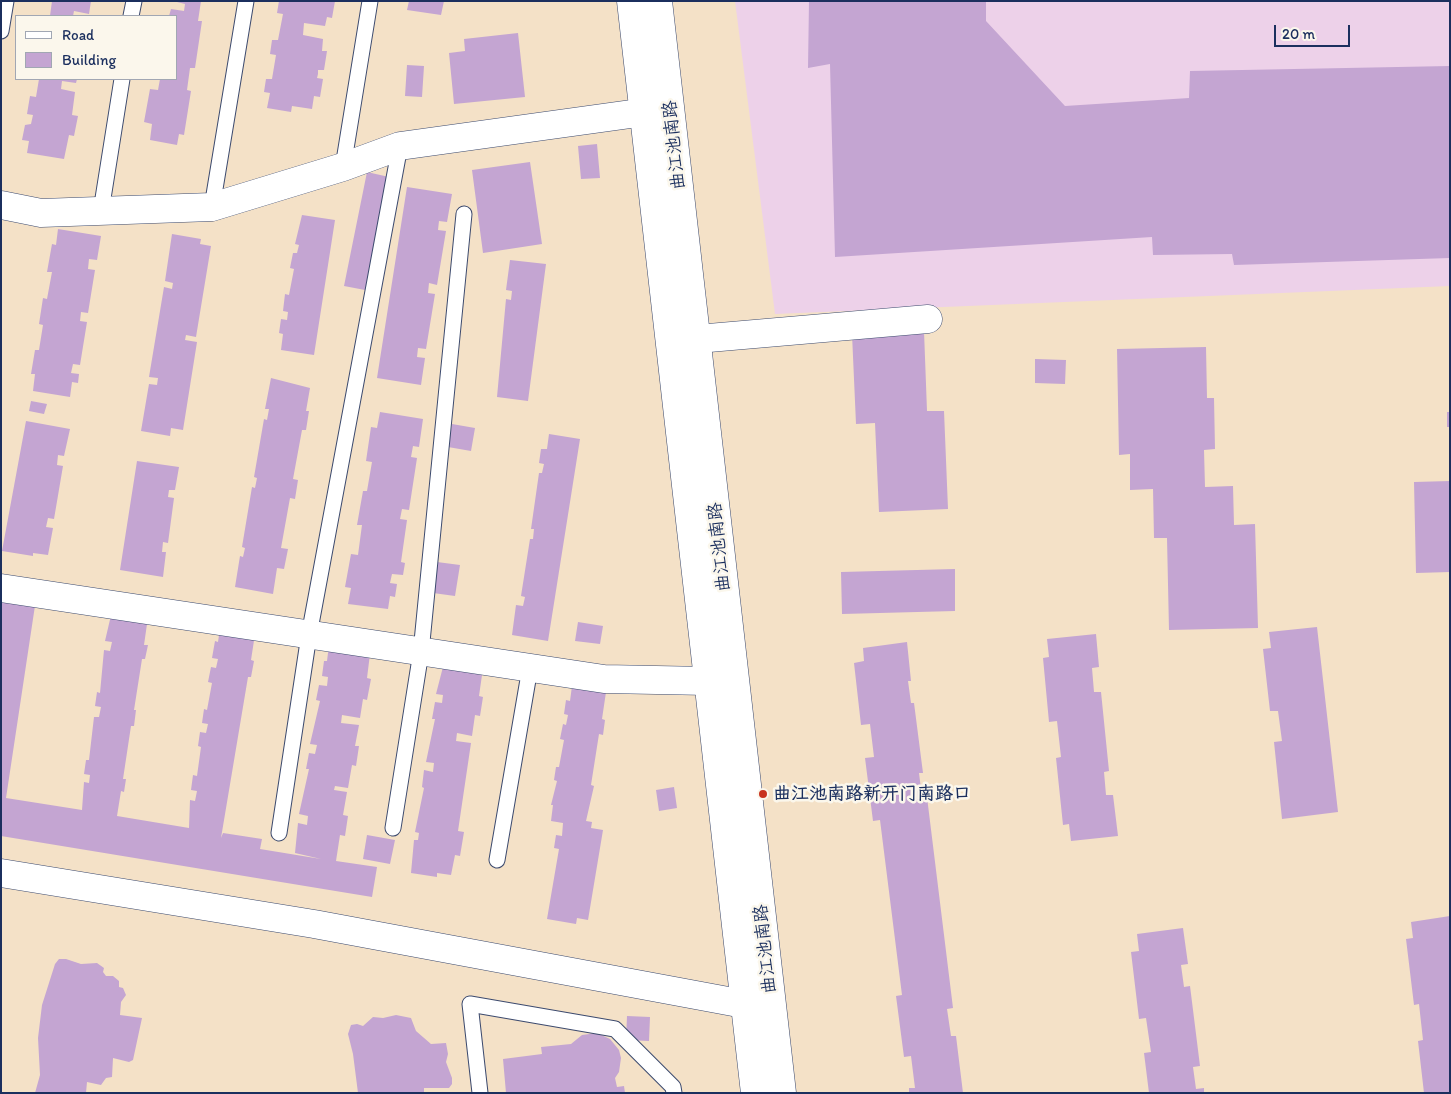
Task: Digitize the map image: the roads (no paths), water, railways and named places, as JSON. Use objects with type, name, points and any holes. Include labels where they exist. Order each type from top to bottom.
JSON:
[{"type":"street","name":"曲江池南路","points":[[631,1],[754,1093]]},
{"type":"street","name":"曲江池南路","points":[[658,1],[782,1093]]},
{"type":"street","points":[[1,204],[41,212],[212,207],[342,167],[400,146],[671,109]]},
{"type":"street","points":[[697,339],[928,319]]},
{"type":"street","points":[[1,588],[604,679],[708,681]]},
{"type":"street","points":[[1,873],[314,924],[744,1004],[772,1001]]},
{"type":"lane","points":[[1,31],[6,1]]},
{"type":"lane","points":[[132,15],[134,1]]},
{"type":"lane","points":[[212,207],[246,1]]},
{"type":"lane","points":[[342,167],[370,1]]},
{"type":"lane","points":[[101,211],[122,80]]},
{"type":"lane","points":[[279,833],[309,635],[400,146]]},
{"type":"lane","points":[[393,828],[421,652],[464,214]]},
{"type":"lane","points":[[497,860],[530,668]]},
{"type":"lane","points":[[480,1093],[470,1004],[615,1029],[673,1087],[674,1093]]},
{"type":"place","name":"曲江池南路新开门南路口","points":[[763,794]]}]
